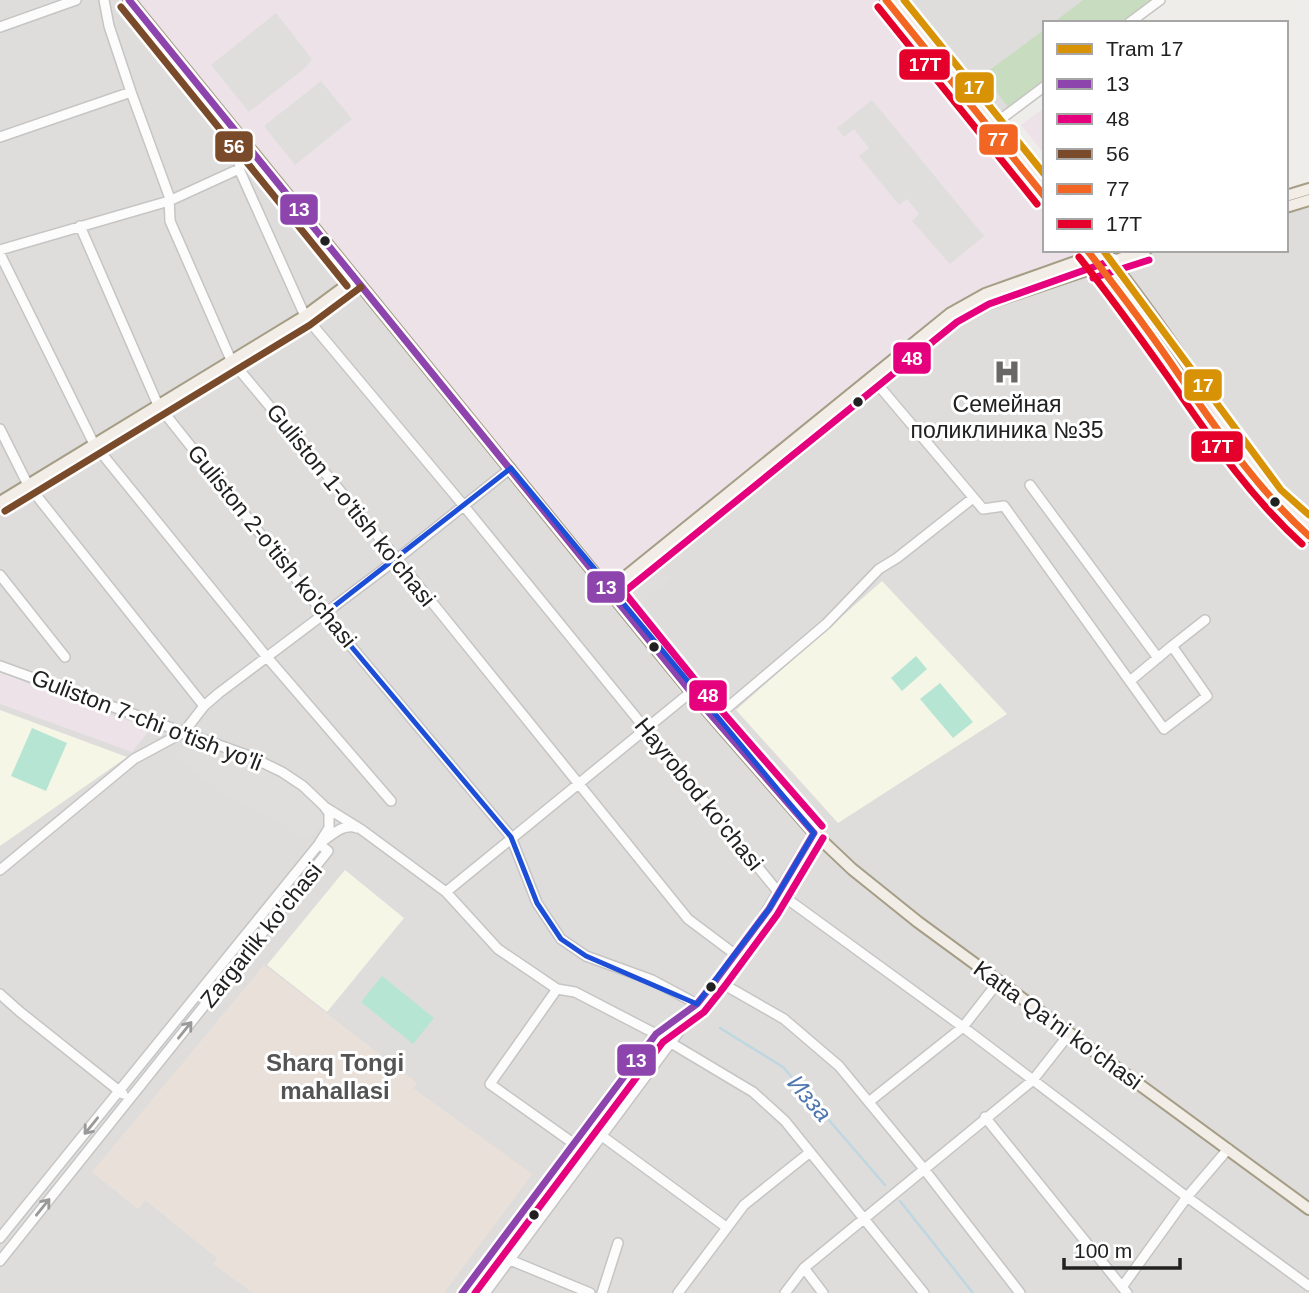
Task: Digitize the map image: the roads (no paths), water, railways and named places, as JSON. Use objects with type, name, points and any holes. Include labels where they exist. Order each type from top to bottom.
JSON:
[{"type":"main road","name":"Katta Qa'ni ko'chasi","points":[[129,0],[691,692],[814,833],[864,879],[1309,1209]]},
{"type":"main road","points":[[886,0],[1043,179]]},
{"type":"main road","points":[[898,0],[1043,194]]},
{"type":"main road","points":[[1288,195],[1309,189]]},
{"type":"main road","points":[[1288,206],[1309,200]]},
{"type":"main road","points":[[612,594],[875,381],[973,310],[1101,255],[1128,252]]},
{"type":"main road","points":[[1101,255],[1257,484],[1279,509],[1309,536]]},
{"type":"main road","points":[[1101,255],[1163,330],[1265,477],[1309,522]]},
{"type":"main road","points":[[0,502],[305,316],[355,279]]},
{"type":"street","points":[[0,27],[76,0]]},
{"type":"street","name":"Guliston 1-o'tish ko'chasi","points":[[104,0],[109,26],[169,201],[170,220],[231,360],[397,559],[576,784],[688,919],[736,955]]},
{"type":"street","points":[[1132,21],[1160,0]]},
{"type":"street","points":[[993,125],[1043,88]]},
{"type":"street","points":[[0,137],[131,93]]},
{"type":"street","points":[[248,145],[240,153],[239,169],[169,201],[0,252],[94,444],[266,656],[391,801]]},
{"type":"street","name":"Hayrobod ko'chasi","points":[[239,169],[305,316],[464,506],[779,893],[1309,1286]]},
{"type":"street","name":"Guliston 2-o'tish ko'chasi","points":[[80,226],[158,405],[324,614],[511,836],[537,903],[561,939],[586,956],[652,980],[697,1004]]},
{"type":"street","points":[[875,381],[983,509],[1004,506],[1164,729],[1207,696],[1172,646]]},
{"type":"street","points":[[0,429],[28,485],[204,706]]},
{"type":"street","points":[[0,870],[134,759],[184,732],[204,706],[511,468]]},
{"type":"street","points":[[1030,485],[1157,658]]},
{"type":"street","points":[[714,719],[826,624],[879,569],[973,498]]},
{"type":"street","points":[[0,575],[65,657]]},
{"type":"street","points":[[1130,681],[1205,620]]},
{"type":"street","name":"Guliston 7-chi o'tish yo'li","points":[[0,666],[249,756],[282,772],[303,786],[324,806],[362,830],[446,892],[498,949],[557,989],[575,992],[656,1034]]},
{"type":"street","points":[[446,892],[511,836],[691,692]]},
{"type":"street","points":[[318,844],[330,823],[324,806]]},
{"type":"street","points":[[318,844],[344,827],[351,825],[362,830]]},
{"type":"street","points":[[470,1282],[485,1293],[736,955],[779,893],[814,833]]},
{"type":"street","name":"Zargarlik ko'chasi","points":[[0,1238],[318,844],[328,851],[0,1261]]},
{"type":"street","points":[[716,981],[783,1019],[839,1066],[870,1101],[1020,1293]]},
{"type":"street","points":[[870,1101],[962,1027],[999,981]]},
{"type":"street","points":[[557,989],[490,1084],[573,1143]]},
{"type":"street","points":[[0,994],[129,1099]]},
{"type":"street","points":[[462,1293],[656,1034],[697,1004]]},
{"type":"street","points":[[785,1293],[804,1268],[1033,1080],[1070,1033]]},
{"type":"street","points":[[671,1043],[753,1092],[785,1121],[924,1293]]},
{"type":"street","points":[[624,1075],[634,1077],[640,1086]]},
{"type":"street","points":[[985,1117],[1124,1290],[1187,1197],[1228,1149]]},
{"type":"street","points":[[602,1136],[726,1227]]},
{"type":"street","points":[[678,1293],[744,1205],[809,1153]]},
{"type":"street","points":[[602,1293],[618,1243]]},
{"type":"street","points":[[510,1260],[590,1293]]},
{"type":"street","points":[[804,1268],[823,1293]]},
{"type":"waterway","name":"Изза","points":[[720,1028],[783,1067],[885,1185]]},
{"type":"waterway","name":"Изза","points":[[900,1201],[973,1293]]},
{"type":"tram line","name":"17","points":[[904,0],[1043,173]]},
{"type":"tram line","name":"17","points":[[1104,252],[1281,490],[1309,515]]},
{"type":"place","name":"Семейная поликлиника №35","points":[[1007,372]]},
{"type":"district","name":"Sharq Tongi mahallasi","points":[[335,1076]]}]
